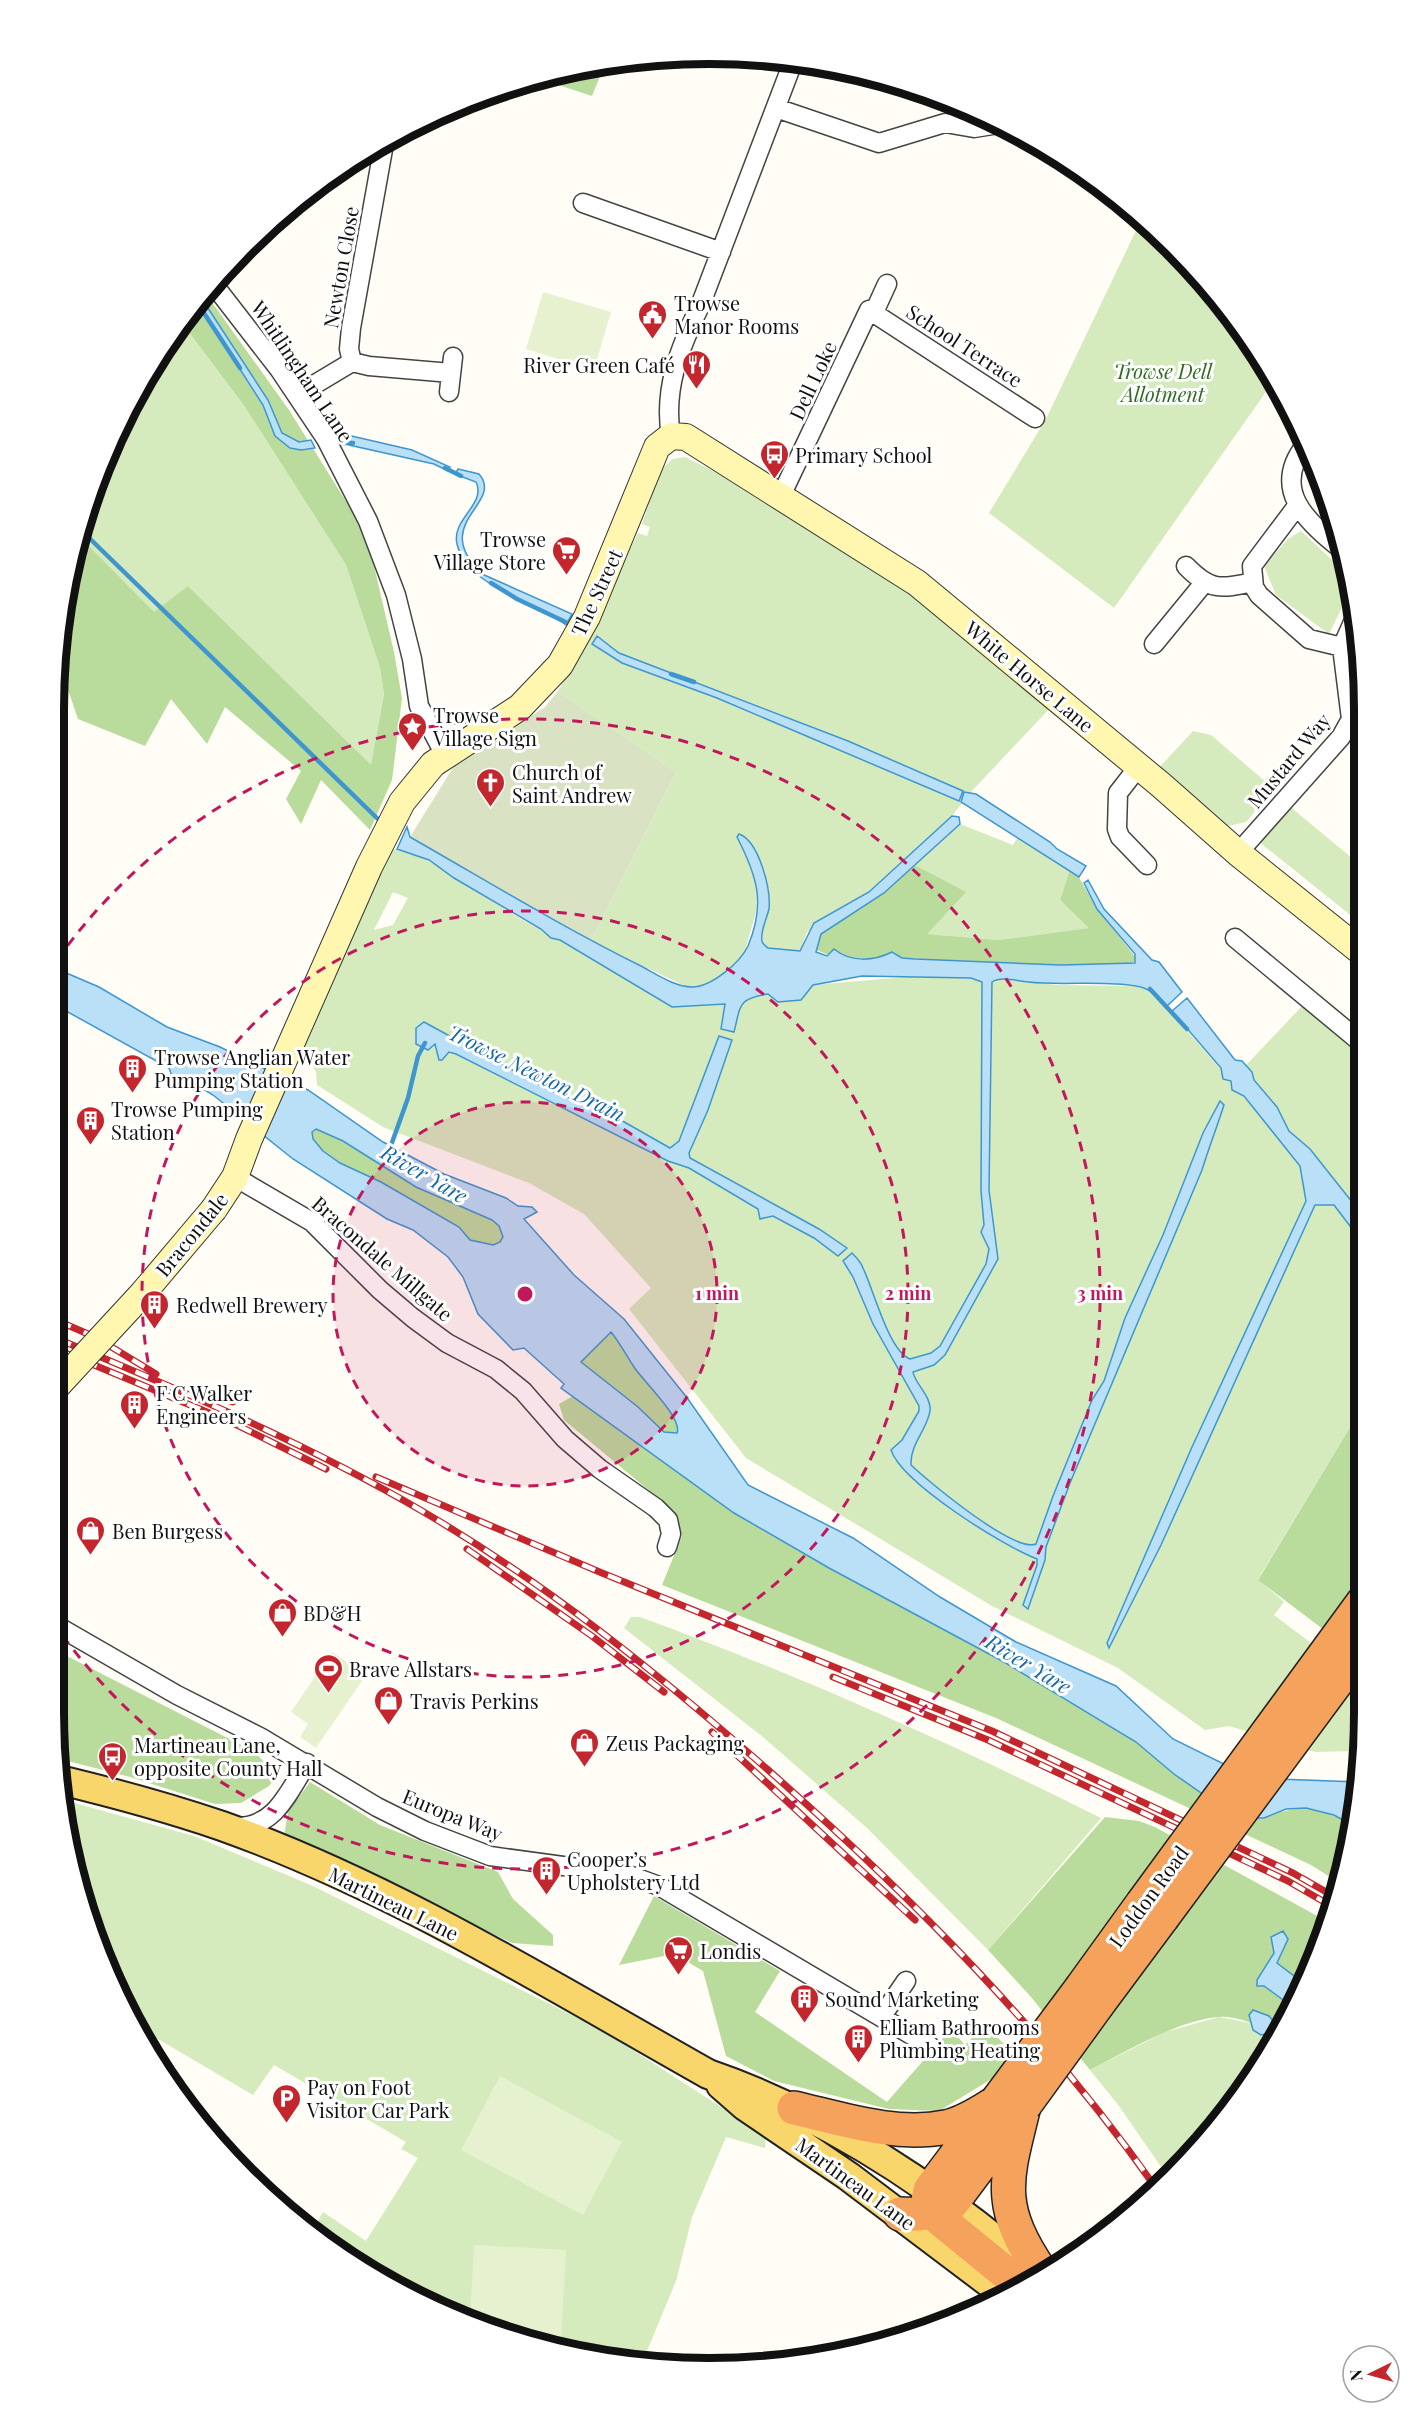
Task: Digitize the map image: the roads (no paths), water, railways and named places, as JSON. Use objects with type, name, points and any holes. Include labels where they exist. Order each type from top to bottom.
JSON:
[{"type":"highway","name":"Loddon Road","points":[[928,2205],[1010,2104],[1152,1911],[1354,1616]]},
{"type":"highway","name":"Loddon Road","points":[[1152,1911],[1354,1658]]},
{"type":"highway","name":"Loddon Road","points":[[1010,2104],[1007,2192],[1013,2219],[1024,2247],[1036,2268]]},
{"type":"highway","points":[[794,2108],[868,2125],[908,2129],[946,2127],[1010,2104]]},
{"type":"highway","name":"Martineau Lane","points":[[928,2205],[1015,2280]]},
{"type":"main road","name":"Martineau Lane","points":[[69,1782],[222,1826],[342,1876],[456,1932],[708,2074],[749,2088],[794,2108],[928,2205],[999,2289]]},
{"type":"main road","name":"Martineau Lane","points":[[708,2074],[745,2106],[928,2205],[1034,2270]]},
{"type":"street","points":[[672,436],[668,412],[670,386],[689,329],[721,252],[790,70]]},
{"type":"street","points":[[776,108],[879,143],[945,123],[974,128],[984,126]]},
{"type":"street","name":"Newton Close","points":[[352,362],[349,349],[351,328],[382,154]]},
{"type":"street","points":[[583,203],[721,252]]},
{"type":"street","name":"Dell Loke","points":[[780,498],[869,310],[876,308],[887,284]]},
{"type":"street","name":"Whitlingham Lane","points":[[219,291],[297,395],[328,443],[368,521],[396,595],[412,659],[419,706],[446,755]]},
{"type":"street","name":"School Terrace","points":[[869,310],[1035,418]]},
{"type":"street","points":[[297,395],[352,362],[369,366],[452,365],[449,392]]},
{"type":"street","name":"White Horse Lane","points":[[672,436],[686,437],[917,583],[1139,766],[1238,853],[1354,946]]},
{"type":"street","name":"The Street","points":[[285,1057],[369,867],[402,802],[420,777],[446,755],[520,707],[560,665],[587,617],[642,489],[655,451],[664,439],[672,436]]},
{"type":"street","points":[[1301,453],[1292,467],[1290,479],[1297,506],[1332,540]]},
{"type":"street","points":[[1297,506],[1252,566],[1253,582],[1259,595],[1310,639],[1342,647],[1349,630]]},
{"type":"street","points":[[1186,566],[1204,583],[1217,587],[1253,582]]},
{"type":"street","points":[[1154,644],[1204,583]]},
{"type":"street","name":"Mustard Way","points":[[1342,647],[1354,692]]},
{"type":"street","name":"Mustard Way","points":[[1238,853],[1341,737],[1354,712]]},
{"type":"street","points":[[1139,766],[1118,793],[1117,829],[1120,837],[1147,865]]},
{"type":"street","points":[[1235,938],[1354,1037]]},
{"type":"street","name":"Bracondale","points":[[64,1379],[143,1293],[214,1209],[235,1177],[253,1129],[285,1057]]},
{"type":"street","name":"Bracondale Millgate","points":[[235,1177],[312,1222],[380,1290],[412,1318],[447,1343],[496,1369],[523,1390],[565,1439],[600,1469],[656,1508],[668,1520],[671,1534],[668,1547]]},
{"type":"street","name":"Europa Way","points":[[64,1630],[177,1695],[307,1763],[398,1818],[490,1856],[629,1875],[659,1886],[930,2046]]},
{"type":"street","points":[[222,1826],[245,1827],[261,1823],[272,1816],[307,1763]]},
{"type":"street","points":[[882,2016],[906,1981]]},
{"type":"water","points":[[207,306],[268,400],[282,433],[299,442],[311,440],[315,448],[301,450],[290,448],[275,436],[263,405],[203,311]]},
{"type":"water","points":[[343,434],[412,450],[450,467],[448,471],[434,464],[349,445]]},
{"type":"water","points":[[458,469],[479,474],[484,485],[483,495],[464,527],[462,541],[467,556],[482,574],[572,614],[566,625],[487,582],[463,559],[457,544],[457,535],[463,519],[477,497],[478,490],[476,482],[455,474]]},
{"type":"water","points":[[597,636],[619,653],[848,741],[963,791],[959,801],[717,698],[622,663],[592,644]]},
{"type":"water","points":[[964,792],[976,794],[1086,866],[1079,877],[961,802]]},
{"type":"water","points":[[952,816],[959,817],[960,824],[884,893],[821,934],[816,952],[827,956],[834,949],[848,957],[863,959],[892,952],[902,958],[915,959],[1061,965],[1135,963],[1135,954],[1097,909],[1084,883],[1088,880],[1104,909],[1152,960],[1159,962],[1182,992],[1167,1006],[1150,991],[1136,986],[1109,983],[1042,983],[1004,979],[992,982],[989,1190],[998,1259],[945,1355],[934,1365],[913,1372],[926,1396],[930,1411],[913,1450],[911,1465],[972,1514],[1010,1538],[1025,1544],[1036,1544],[1092,1400],[1104,1381],[1125,1318],[1163,1235],[1203,1133],[1220,1101],[1224,1105],[1202,1170],[1070,1483],[1046,1547],[1045,1560],[1028,1609],[1023,1605],[1037,1559],[979,1528],[933,1496],[899,1464],[891,1450],[902,1440],[919,1411],[919,1406],[873,1324],[853,1277],[843,1261],[852,1253],[860,1262],[895,1345],[902,1354],[910,1359],[931,1353],[940,1346],[986,1264],[989,1249],[981,1232],[984,1225],[981,1191],[982,982],[971,978],[862,976],[813,985],[801,1000],[778,1002],[768,994],[758,996],[745,1001],[742,1005],[734,1032],[721,1029],[725,1004],[672,1007],[560,940],[551,938],[541,929],[454,878],[429,860],[397,849],[407,827],[410,837],[553,920],[666,980],[692,987],[716,979],[739,960],[754,931],[758,903],[757,890],[750,864],[737,837],[739,834],[746,838],[752,846],[766,878],[769,909],[762,933],[763,943],[768,948],[800,951],[814,923],[869,892]]},
{"type":"water","name":"River Yare","points":[[64,972],[99,987],[167,1027],[220,1047],[308,1090],[383,1142],[444,1174],[506,1198],[518,1206],[532,1207],[537,1212],[524,1219],[574,1275],[624,1319],[688,1399],[748,1485],[853,1538],[940,1597],[1016,1642],[1116,1686],[1173,1739],[1252,1778],[1350,1782],[1345,1821],[1334,1815],[1306,1808],[1286,1809],[1264,1818],[1237,1818],[1174,1774],[1136,1742],[1004,1662],[829,1568],[734,1513],[561,1388],[564,1384],[524,1348],[513,1350],[478,1314],[463,1277],[448,1257],[413,1230],[387,1219],[293,1159],[213,1095],[180,1075],[173,1079],[169,1068],[64,1010]],"holes":[[[316,1129],[343,1141],[416,1187],[492,1220],[499,1226],[503,1237],[500,1242],[493,1245],[470,1240],[459,1227],[381,1182],[340,1163],[323,1151],[313,1139],[312,1132]],[[611,1332],[634,1367],[674,1418],[677,1433],[664,1432],[638,1407],[581,1362]]]},
{"type":"water","points":[[1187,998],[1235,1060],[1242,1061],[1252,1072],[1254,1080],[1277,1107],[1289,1131],[1310,1149],[1354,1204],[1354,1232],[1334,1205],[1315,1205],[1161,1545],[1109,1648],[1107,1643],[1192,1447],[1306,1201],[1300,1166],[1244,1096],[1232,1090],[1231,1081],[1223,1079],[1221,1068],[1172,1011]]},
{"type":"water","points":[[424,1022],[549,1090],[612,1115],[670,1148],[679,1141],[719,1036],[732,1040],[708,1110],[689,1153],[690,1158],[819,1229],[847,1248],[838,1256],[814,1238],[773,1216],[760,1219],[758,1209],[689,1168],[668,1161],[456,1054],[449,1052],[442,1060],[439,1060],[435,1044],[428,1050],[416,1044],[416,1028]]},
{"type":"water","points":[[1283,1931],[1288,1939],[1277,1963],[1297,1978],[1286,2002],[1264,1986],[1257,1986],[1257,1980],[1274,1953],[1271,1937]]},
{"type":"water","points":[[1253,2010],[1269,2016],[1275,2023],[1269,2033],[1261,2035],[1253,2030],[1249,2015]]},
{"type":"waterway","points":[[203,311],[240,368]]},
{"type":"waterway","points":[[332,443],[353,443]]},
{"type":"waterway","points":[[445,468],[461,476]]},
{"type":"waterway","points":[[88,537],[382,823]]},
{"type":"waterway","points":[[491,583],[517,599],[574,626]]},
{"type":"waterway","points":[[671,674],[694,682]]},
{"type":"waterway","points":[[1150,989],[1187,1029]]},
{"type":"waterway","name":"Trowse Newton Drain","points":[[389,1151],[408,1098],[418,1056],[425,1043]]},
{"type":"railway","points":[[64,1324],[95,1337],[156,1374]]},
{"type":"railway","points":[[64,1342],[289,1440],[378,1486],[468,1539],[601,1632],[767,1769],[924,1916],[974,1967],[1069,2074],[1152,2182]]},
{"type":"railway","points":[[64,1352],[231,1422],[326,1469]]},
{"type":"railway","points":[[209,1394],[233,1402]]},
{"type":"railway","points":[[376,1477],[602,1573],[992,1731],[1293,1873],[1328,1893]]},
{"type":"railway","points":[[467,1549],[592,1636],[664,1692]]},
{"type":"railway","points":[[833,1677],[988,1740],[1288,1881],[1325,1903]]},
{"type":"railway","points":[[712,1732],[915,1920]]},
{"type":"place","name":"Trowse Manor Rooms","points":[[653,340]]},
{"type":"place","name":"River Green Café","points":[[696,390]]},
{"type":"place","name":"Primary School","points":[[774,480]]},
{"type":"place","name":"Trowse Village Store","points":[[567,576]]},
{"type":"place","name":"Trowse Village Sign","points":[[412,752]]},
{"type":"place","name":"Church of Saint Andrew","points":[[491,808]]},
{"type":"place","name":"Trowse Anglian Water Pumping Station","points":[[133,1094]]},
{"type":"place","name":"Trowse Pumping Station","points":[[90,1146]]},
{"type":"place","name":"Redwell Brewery","points":[[155,1330]]},
{"type":"place","name":"F C Walker Engineers","points":[[135,1430]]},
{"type":"place","name":"Ben Burgess","points":[[91,1556]]},
{"type":"place","name":"BD&H","points":[[282,1638]]},
{"type":"place","name":"Brave Allstars","points":[[328,1694]]},
{"type":"place","name":"Travis Perkins","points":[[389,1726]]},
{"type":"place","name":"Zeus Packaging","points":[[585,1768]]},
{"type":"place","name":"Martineau Lane, opposite County Hall","points":[[113,1782]]},
{"type":"place","name":"Cooper’s Upholstery Ltd","points":[[546,1896]]},
{"type":"place","name":"Londis","points":[[679,1976]]},
{"type":"place","name":"Sound Marketing","points":[[804,2024]]},
{"type":"place","name":"Elliam Bathrooms Plumbing Heating","points":[[858,2064]]},
{"type":"place","name":"Pay on Foot Visitor Car Park","points":[[286,2124]]},
{"type":"park label","name":"Trowse Dell Allotment","points":[[1163,382]]}]
